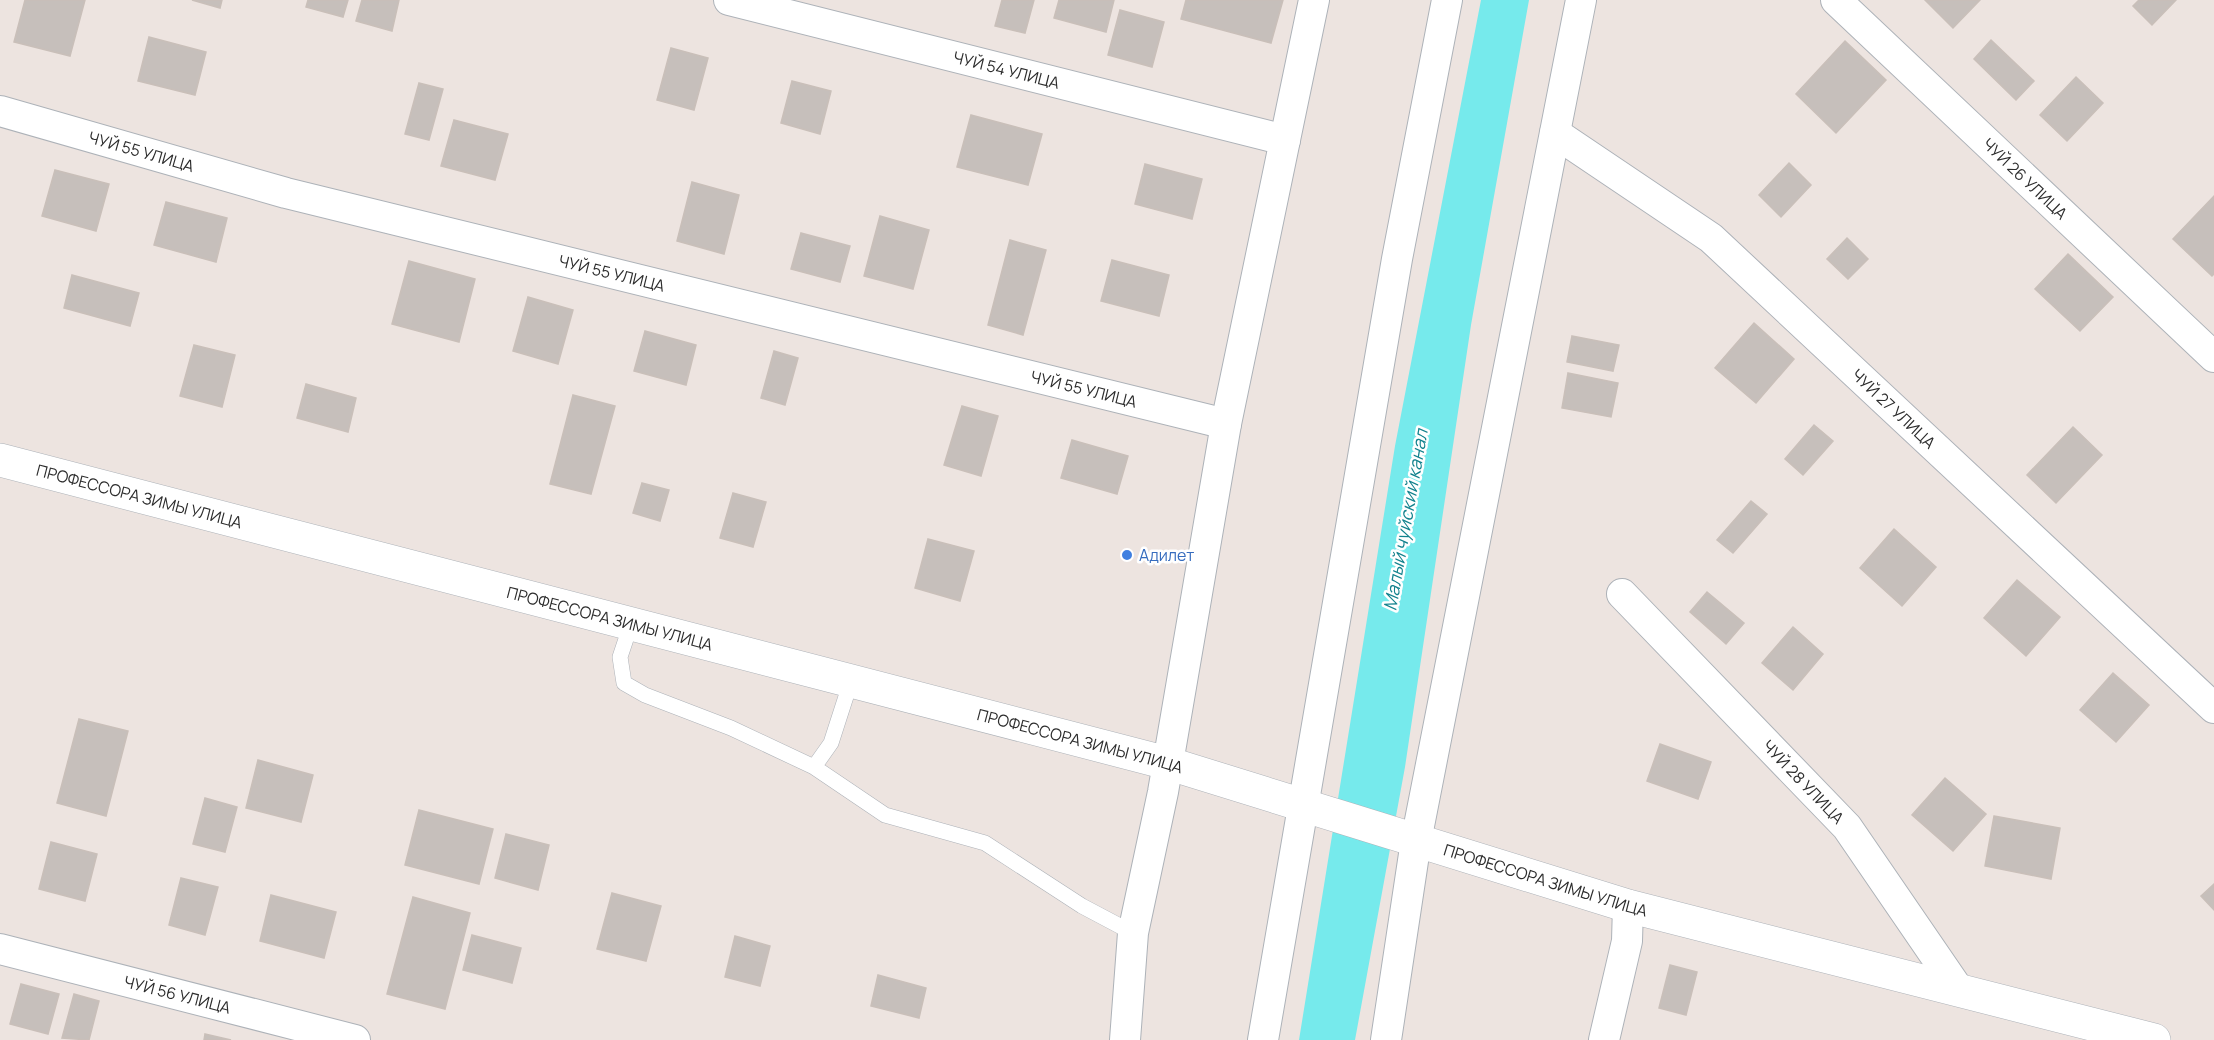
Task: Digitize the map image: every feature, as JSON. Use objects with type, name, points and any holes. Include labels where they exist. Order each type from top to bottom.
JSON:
[{"type":"street","name":"ЧУЙ 54 УЛИЦА","points":[[729,0],[1285,140]]},
{"type":"street","points":[[1125,1040],[1133,933],[1163,792],[1226,423],[1314,0]]},
{"type":"street","points":[[1263,1040],[1397,259],[1447,0]]},
{"type":"street","points":[[1386,1040],[1416,841],[1581,0]]},
{"type":"street","name":"ЧУЙ 26 УЛИЦА","points":[[1836,0],[2214,357]]},
{"type":"street","name":"ЧУЙ 55 УЛИЦА","points":[[0,111],[286,193],[1226,423]]},
{"type":"street","name":"ЧУЙ 27 УЛИЦА","points":[[1555,134],[1711,238],[2214,708]]},
{"type":"street","name":"ПРОФЕССОРА ЗИМЫ УЛИЦА","points":[[0,460],[1167,763],[1628,906],[2154,1040]]},
{"type":"street","name":"ЧУЙ 28 УЛИЦА","points":[[1622,594],[1847,827],[1958,989]]},
{"type":"street","points":[[1604,1040],[1627,941],[1628,906]]},
{"type":"street","name":"ЧУЙ 56 УЛИЦА","points":[[0,949],[355,1040]]},
{"type":"lane","points":[[631,624],[620,657],[624,683],[645,695],[731,728],[814,766],[885,815],[985,843],[1082,906],[1133,933]]},
{"type":"lane","points":[[814,766],[831,743],[851,681]]},
{"type":"water","name":"Малый чуйский канал","points":[[1481,0],[1529,0],[1471,325],[1405,767],[1355,1040],[1299,1040],[1395,446]]},
{"type":"building","points":[[25,0],[85,0],[70,56],[14,42]]},
{"type":"building","points":[[192,0],[222,0],[220,8]]},
{"type":"building","points":[[308,0],[348,0],[343,17],[306,7]]},
{"type":"building","points":[[362,0],[399,0],[392,31],[356,21]]},
{"type":"building","points":[[1002,0],[1034,0],[1025,33],[995,26]]},
{"type":"building","points":[[1059,0],[1114,0],[1106,32],[1054,18]]},
{"type":"building","points":[[1186,0],[1283,0],[1271,43],[1181,19]]},
{"type":"building","points":[[1925,0],[1980,0],[1953,28]]},
{"type":"building","points":[[2139,0],[2176,0],[2152,25],[2133,6]]},
{"type":"building","points":[[1120,10],[1164,22],[1152,67],[1108,55]]},
{"type":"building","points":[[149,37],[206,52],[195,95],[138,81]]},
{"type":"building","points":[[1991,40],[2034,81],[2016,100],[1974,59]]},
{"type":"building","points":[[1845,41],[1886,80],[1836,133],[1796,94]]},
{"type":"building","points":[[671,48],[708,58],[694,110],[657,100]]},
{"type":"building","points":[[2076,77],[2103,103],[2067,141],[2040,115]]},
{"type":"building","points":[[792,81],[831,91],[820,134],[781,123]]},
{"type":"building","points":[[419,83],[443,89],[429,140],[405,134]]},
{"type":"building","points":[[971,115],[1042,134],[1028,185],[957,167]]},
{"type":"building","points":[[454,120],[508,134],[495,180],[441,166]]},
{"type":"building","points":[[1789,163],[1811,185],[1781,217],[1759,195]]},
{"type":"building","points":[[1145,164],[1202,179],[1192,219],[1135,204]]},
{"type":"building","points":[[55,170],[109,184],[96,231],[42,216]]},
{"type":"building","points":[[692,182],[739,195],[724,254],[677,241]]},
{"type":"building","points":[[2214,196],[2214,274],[2212,276],[2173,239]]},
{"type":"building","points":[[166,202],[227,218],[216,262],[154,245]]},
{"type":"building","points":[[880,216],[929,230],[913,289],[864,276]]},
{"type":"building","points":[[801,233],[850,246],[840,282],[791,269]]},
{"type":"building","points":[[1847,238],[1868,259],[1848,279],[1827,259]]},
{"type":"building","points":[[1010,240],[1046,250],[1023,335],[988,325]]},
{"type":"building","points":[[2068,254],[2113,297],[2080,331],[2035,289]]},
{"type":"building","points":[[1112,260],[1169,275],[1159,316],[1101,301]]},
{"type":"building","points":[[409,261],[475,279],[459,342],[392,324]]},
{"type":"building","points":[[72,275],[139,293],[130,326],[64,308]]},
{"type":"building","points":[[528,297],[573,310],[558,364],[513,351]]},
{"type":"building","points":[[1754,323],[1794,359],[1756,403],[1715,368]]},
{"type":"building","points":[[645,331],[696,345],[686,385],[634,371]]},
{"type":"building","points":[[1572,336],[1619,345],[1613,371],[1567,362]]},
{"type":"building","points":[[194,345],[235,355],[222,407],[180,396]]},
{"type":"building","points":[[774,351],[798,358],[785,405],[761,398]]},
{"type":"building","points":[[1568,373],[1618,383],[1611,417],[1562,408]]},
{"type":"building","points":[[306,384],[356,398],[348,432],[297,418]]},
{"type":"building","points":[[573,395],[615,406],[591,494],[550,484]]},
{"type":"building","points":[[962,406],[998,416],[981,476],[944,465]]},
{"type":"building","points":[[1814,425],[1833,441],[1803,475],[1785,459]]},
{"type":"building","points":[[2073,427],[2102,455],[2056,503],[2027,475]]},
{"type":"building","points":[[1072,440],[1128,456],[1117,494],[1061,478]]},
{"type":"building","points":[[642,483],[669,490],[660,521],[633,513]]},
{"type":"building","points":[[733,493],[766,502],[753,547],[720,538]]},
{"type":"building","points":[[1751,501],[1767,514],[1733,553],[1717,540]]},
{"type":"building","points":[[1894,529],[1936,567],[1902,606],[1860,568]]},
{"type":"building","points":[[928,539],[974,551],[960,601],[915,588]]},
{"type":"building","points":[[2017,580],[2060,617],[2026,656],[1984,618]]},
{"type":"building","points":[[1707,592],[1744,623],[1726,644],[1690,612]]},
{"type":"building","points":[[1793,627],[1823,654],[1793,690],[1762,663]]},
{"type":"building","points":[[2113,673],[2149,705],[2116,742],[2080,710]]},
{"type":"building","points":[[79,719],[128,731],[106,816],[57,803]]},
{"type":"building","points":[[1660,744],[1711,762],[1698,799],[1647,781]]},
{"type":"building","points":[[258,760],[313,775],[301,822],[246,808]]},
{"type":"building","points":[[1945,778],[1986,814],[1953,851],[1912,815]]},
{"type":"building","points":[[205,798],[237,807],[225,852],[193,844]]},
{"type":"building","points":[[419,810],[493,829],[479,884],[405,865]]},
{"type":"building","points":[[1994,816],[2060,828],[2051,879],[1985,866]]},
{"type":"building","points":[[506,834],[549,845],[538,890],[495,878]]},
{"type":"building","points":[[51,842],[97,854],[85,901],[39,889]]},
{"type":"building","points":[[181,878],[218,887],[205,935],[169,925]]},
{"type":"building","points":[[2214,884],[2214,910],[2201,896]]},
{"type":"building","points":[[612,893],[661,906],[646,961],[597,949]]},
{"type":"building","points":[[271,895],[336,912],[324,958],[260,941]]},
{"type":"building","points":[[413,897],[470,913],[445,1009],[387,994]]},
{"type":"building","points":[[472,935],[521,948],[512,983],[463,970]]},
{"type":"building","points":[[735,936],[770,946],[760,986],[725,977]]},
{"type":"building","points":[[1670,965],[1697,972],[1686,1015],[1659,1008]]},
{"type":"building","points":[[878,975],[926,988],[919,1018],[871,1006]]},
{"type":"building","points":[[21,984],[59,994],[48,1034],[10,1024]]},
{"type":"building","points":[[74,994],[99,1001],[89,1040],[62,1038]]},
{"type":"building","points":[[205,1034],[231,1040],[204,1040]]},
{"type":"place","name":"Адилет","points":[[1127,555]]}]
